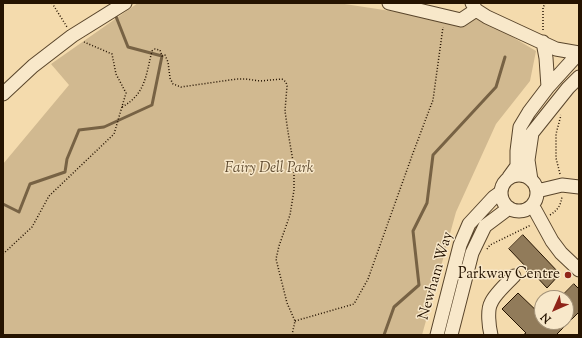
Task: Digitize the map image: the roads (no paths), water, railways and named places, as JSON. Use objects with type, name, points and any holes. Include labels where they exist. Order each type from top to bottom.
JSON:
[{"type":"street","points":[[3,94],[33,66],[72,36],[125,3]]},
{"type":"street","points":[[389,3],[461,20],[474,6],[487,17],[556,48],[579,53]]},
{"type":"street","points":[[543,42],[546,58],[548,87]]},
{"type":"street","name":"Newham Way","points":[[437,335],[460,245],[469,224],[494,197],[501,192],[505,181],[517,166],[517,144],[520,127],[529,112],[548,87],[579,53]]},
{"type":"street","points":[[501,192],[504,204],[509,208],[519,211],[525,210],[534,202],[536,197],[528,160],[532,133],[568,88],[579,77]]},
{"type":"street","points":[[509,177],[522,175],[528,177],[534,185]]},
{"type":"street","points":[[534,185],[562,185],[579,187]]},
{"type":"street","name":"Newham Way","points":[[451,335],[472,253],[485,226],[509,208]]},
{"type":"street","points":[[535,210],[556,247],[579,270]]},
{"type":"street","points":[[491,335],[488,319],[490,304],[514,276]]},
{"type":"waterway","points":[[3,204],[19,212],[30,184],[65,172],[67,159],[79,130],[104,127],[152,105],[162,56],[128,47],[115,14]]},
{"type":"waterway","points":[[384,335],[394,307],[419,285],[413,231],[427,203],[433,155],[496,87],[505,57]]},
{"type":"place","name":"Parkway Centre","points":[[568,275]]},
{"type":"park label","name":"Fairy Dell Park","points":[[269,169]]}]
